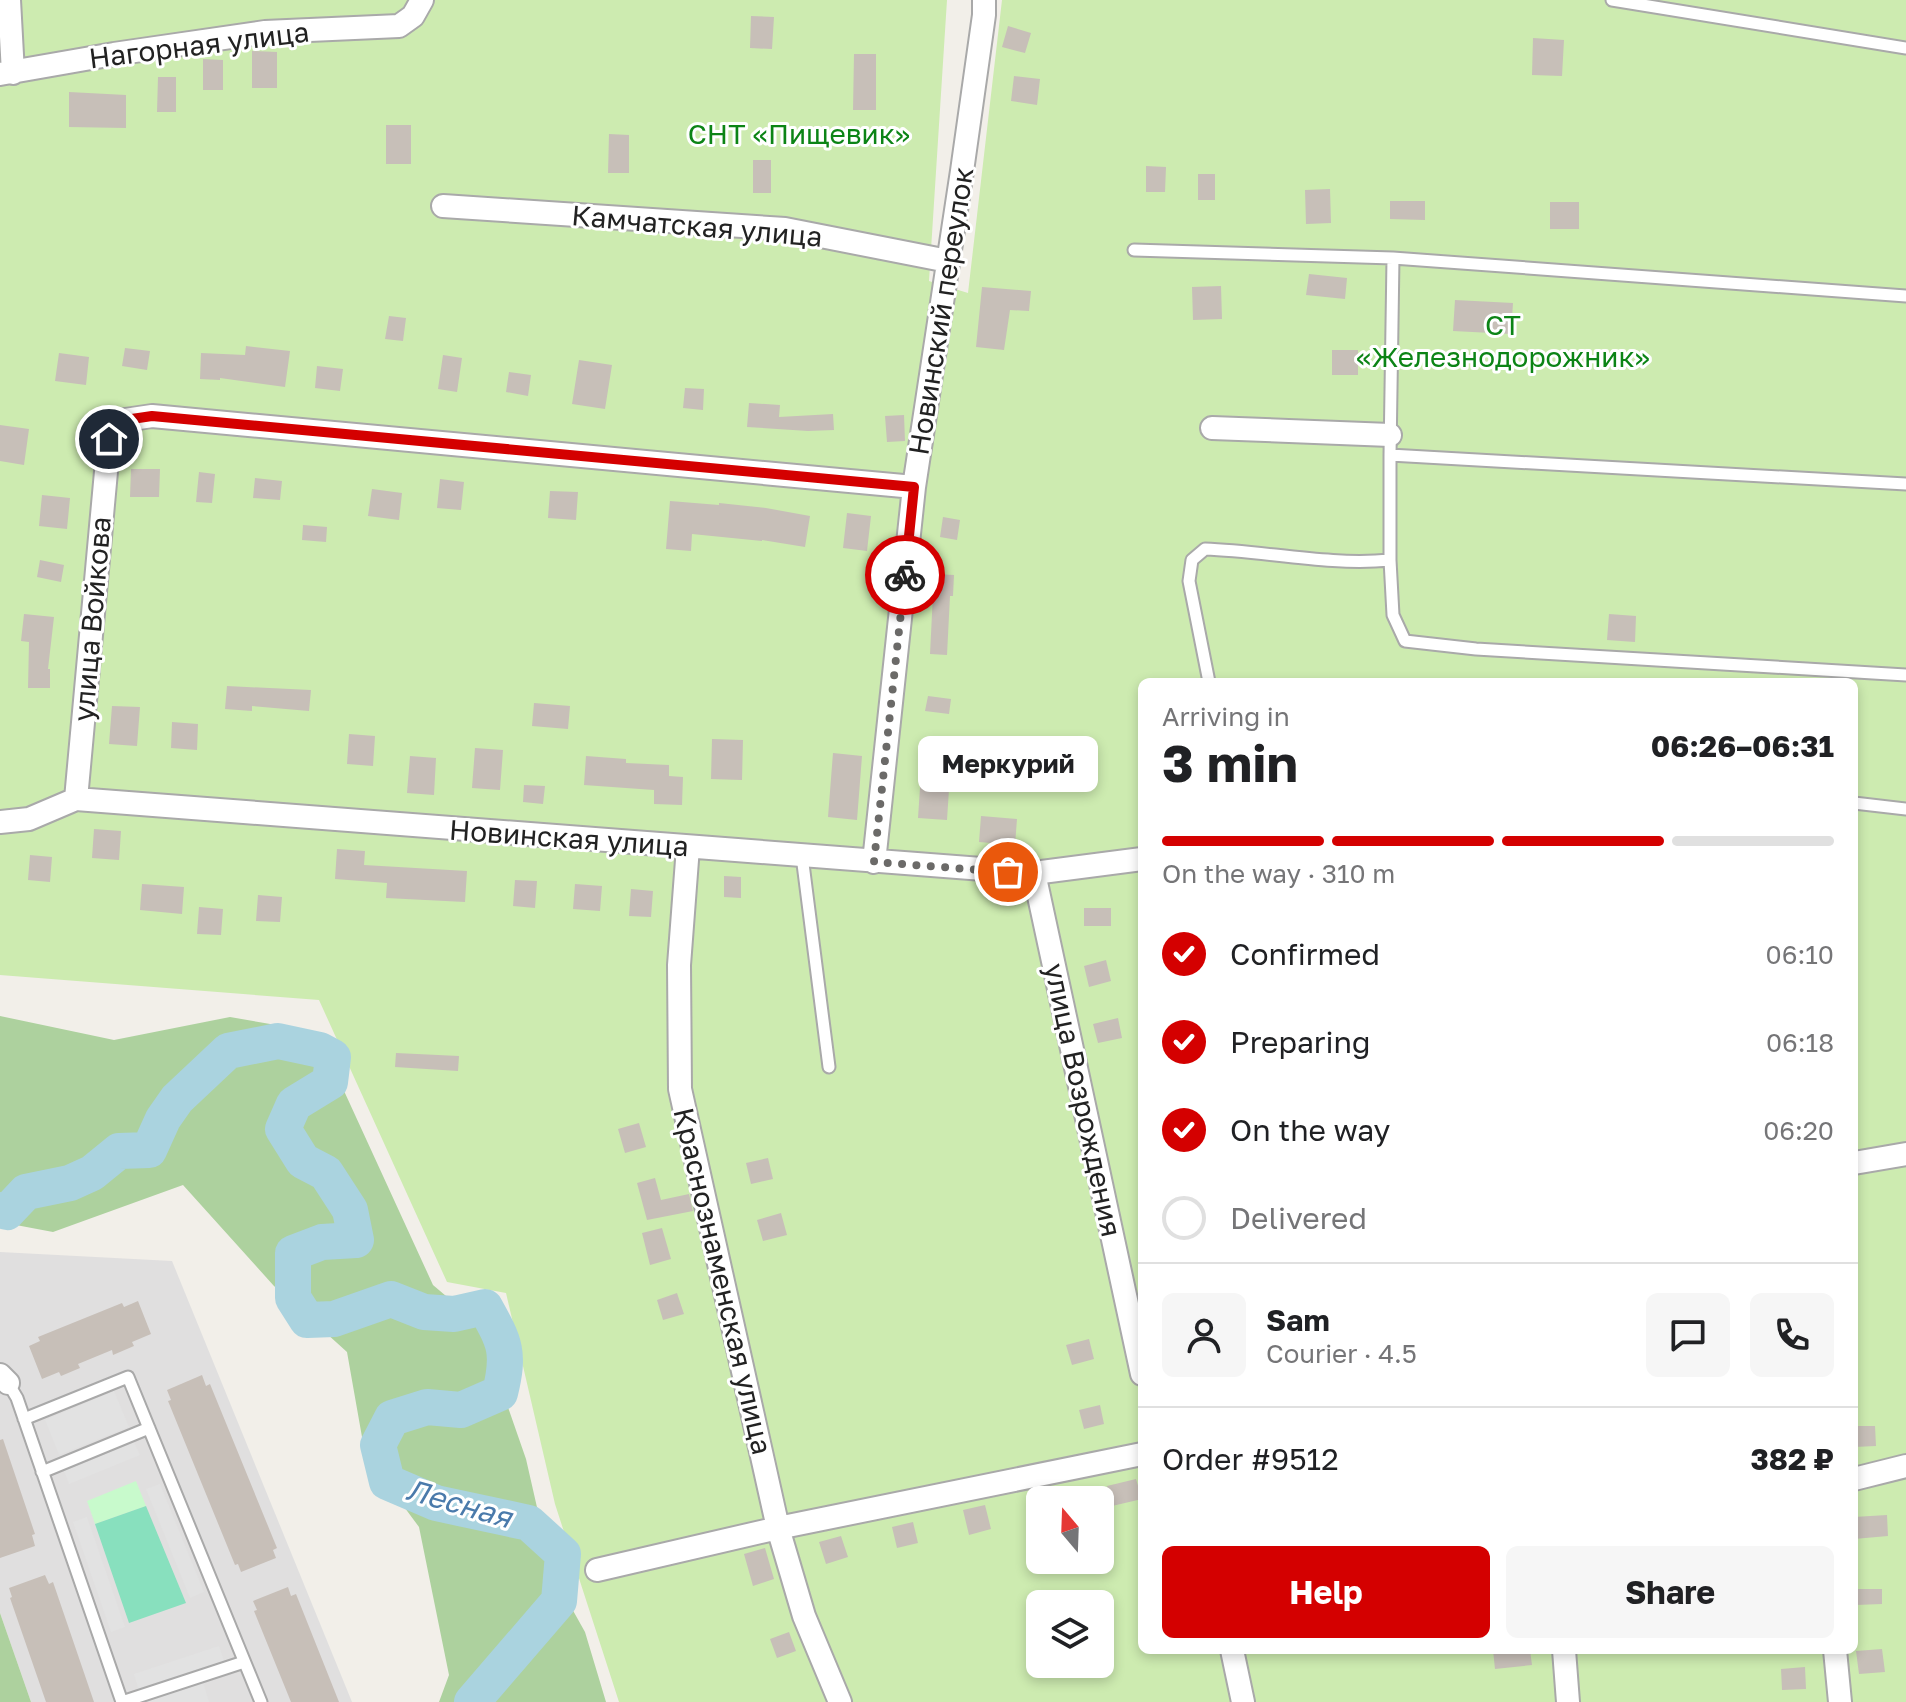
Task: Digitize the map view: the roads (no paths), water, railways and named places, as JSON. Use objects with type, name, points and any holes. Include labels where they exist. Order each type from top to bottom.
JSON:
[{"type":"street","points":[[6,74],[9,0]]},
{"type":"street","name":"Нагорная улица","points":[[6,74],[114,54],[265,32],[399,26],[413,16],[422,0]]},
{"type":"street","name":"Новинский переулок","points":[[874,862],[914,487],[984,0]]},
{"type":"street","name":"Камчатская улица","points":[[443,206],[785,229],[948,261]]},
{"type":"street","name":"улица Войкова","points":[[76,799],[109,439],[125,420],[152,416],[914,487]]},
{"type":"street","points":[[1212,428],[1390,445]]},
{"type":"street","name":"Новинская улица","points":[[0,822],[29,819],[76,799],[1034,873],[1138,860]]},
{"type":"street","name":"Краснознаменская улица","points":[[688,847],[679,965],[680,1089],[778,1528],[804,1616],[840,1702]]},
{"type":"street","name":"улица Возрождения","points":[[1034,873],[1138,1355]]},
{"type":"street","points":[[1858,1162],[1906,1154]]},
{"type":"street","points":[[597,1570],[778,1528],[1138,1455]]},
{"type":"street","points":[[1858,1478],[1906,1466]]},
{"type":"street","points":[[1233,1654],[1243,1702]]},
{"type":"street","points":[[1564,1654],[1568,1702]]},
{"type":"street","points":[[1835,1654],[1840,1702]]},
{"type":"lane","points":[[1612,0],[1906,48]]},
{"type":"lane","points":[[1134,250],[1393,258],[1906,296]]},
{"type":"lane","points":[[1393,258],[1390,560],[1393,615],[1405,641],[1476,649],[1906,675]]},
{"type":"lane","points":[[1390,445],[1906,484]]},
{"type":"lane","points":[[1208,678],[1189,581],[1192,560],[1205,549],[1363,563],[1390,560]]},
{"type":"lane","points":[[1858,803],[1906,809]]},
{"type":"lane","points":[[802,856],[829,1067]]},
{"type":"lane","points":[[24,1419],[128,1377],[261,1702]]},
{"type":"lane","points":[[4,1379],[17,1398],[122,1702],[244,1662]]},
{"type":"lane","points":[[42,1472],[149,1428]]},
{"type":"waterway","name":"Лесная","points":[[0,1210],[7,1212],[26,1192],[70,1183],[92,1173],[119,1151],[149,1150],[163,1119],[177,1099],[228,1051],[278,1041],[320,1050],[333,1057],[330,1082],[294,1104],[283,1129],[303,1161],[326,1173],[350,1210],[356,1240],[322,1242],[293,1253],[293,1298],[307,1320],[334,1319],[391,1299],[424,1312],[454,1314],[485,1307],[504,1348],[505,1367],[500,1393],[461,1410],[427,1407],[392,1418],[378,1445],[387,1482],[436,1503],[529,1523],[563,1554],[559,1601],[472,1702]]},
{"type":"place","name":"Меркурий","points":[[1008,872]]},
{"type":"park label","name":"СНТ «Пищевик»","points":[[799,134]]},
{"type":"park label","name":"СТ «Железнодорожник»","points":[[1503,341]]}]
